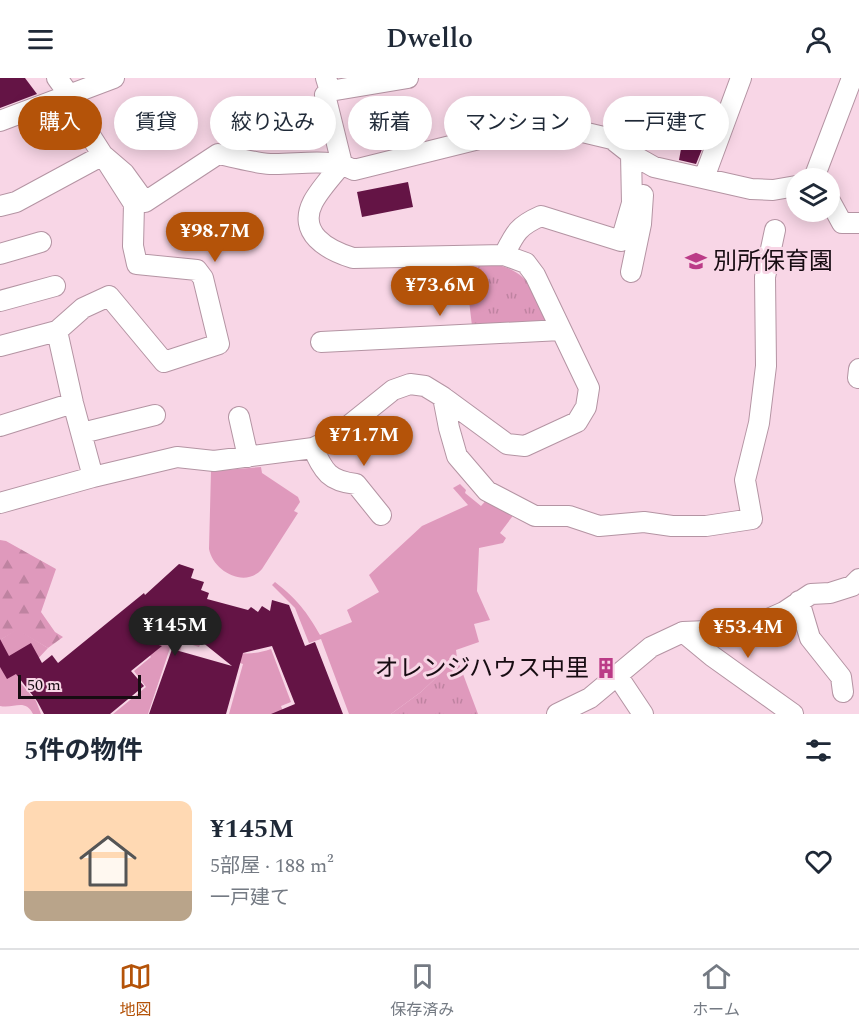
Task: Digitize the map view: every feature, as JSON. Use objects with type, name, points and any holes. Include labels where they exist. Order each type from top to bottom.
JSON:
[{"type":"street","points":[[57,78],[70,96],[114,78]]},
{"type":"street","points":[[342,164],[325,95],[328,85],[408,78]]},
{"type":"street","points":[[704,178],[741,78]]},
{"type":"street","points":[[818,168],[852,78]]},
{"type":"street","points":[[0,121],[18,115]]},
{"type":"street","points":[[103,155],[124,173],[145,202],[218,154],[268,164],[342,164],[354,170],[507,132],[553,125],[612,140],[643,176],[640,224],[631,272]]},
{"type":"street","points":[[0,346],[57,331],[83,308],[109,296],[164,362],[219,344],[203,278],[197,270],[137,264],[133,246],[134,204],[100,150]]},
{"type":"street","points":[[0,206],[16,202],[103,155]]},
{"type":"street","points":[[631,162],[751,189],[786,188]]},
{"type":"street","points":[[504,255],[512,237],[523,224],[541,216],[621,241],[632,203],[631,162]]},
{"type":"street","points":[[0,503],[177,456],[214,461],[313,448],[332,439],[393,390],[410,384],[425,386],[507,444],[525,446],[578,422],[586,407],[589,388],[535,275],[526,263],[504,255],[353,258],[335,252],[320,243],[307,218],[313,202],[342,164]]},
{"type":"street","points":[[840,219],[842,223],[859,223]]},
{"type":"street","points":[[442,397],[448,428],[458,456],[487,491],[536,516],[569,516],[599,526],[644,522],[672,526],[705,526],[752,519],[745,480],[759,423],[766,366],[765,277],[775,230]]},
{"type":"street","points":[[1,248],[41,242]]},
{"type":"street","points":[[0,301],[55,286]]},
{"type":"street","points":[[321,342],[561,330]]},
{"type":"street","points":[[57,331],[93,477]]},
{"type":"street","points":[[0,426],[74,403]]},
{"type":"street","points":[[82,434],[155,416]]},
{"type":"street","points":[[239,417],[248,457]]},
{"type":"street","points":[[313,448],[323,470],[339,482],[356,484],[381,515]]},
{"type":"street","points":[[557,714],[590,698],[651,647],[683,632],[733,630],[759,623],[784,612],[811,594],[830,593],[852,586],[859,579]]},
{"type":"street","points":[[799,601],[810,638],[841,677],[843,692]]},
{"type":"street","points":[[683,632],[792,714]]},
{"type":"street","points":[[617,675],[643,714]]},
{"type":"green space","points":[[499,265],[519,274],[525,280],[535,294],[547,322],[472,326],[465,267]]},
{"type":"green space","points":[[261,467],[262,473],[298,497],[300,502],[294,511],[298,513],[262,569],[255,575],[239,577],[223,570],[212,557],[209,549],[211,471]]},
{"type":"green space","points":[[460,484],[466,490],[465,493],[481,506],[490,496],[515,513],[500,533],[506,538],[503,543],[479,548],[477,591],[490,620],[474,624],[479,642],[456,650],[457,658],[421,692],[391,714],[349,714],[321,639],[309,643],[295,608],[272,585],[275,582],[295,600],[320,635],[352,622],[347,610],[379,592],[369,575],[422,526],[468,505],[453,488]]},
{"type":"green space","points":[[0,540],[6,541],[56,569],[41,612],[55,632],[63,637],[48,648],[17,630],[0,640]]},
{"type":"green space","points":[[171,619],[201,643],[199,647],[183,642],[180,651],[170,648],[148,714],[113,714],[146,687],[134,671],[151,657],[147,652],[157,643],[151,636]]},
{"type":"green space","points":[[17,629],[48,648],[18,680],[36,701],[41,714],[33,714],[23,705],[0,706],[0,640]]},
{"type":"green space","points":[[271,649],[291,702],[281,706],[284,714],[229,714],[243,664],[227,659],[229,651],[250,653]]},
{"type":"green space","points":[[457,658],[478,714],[391,714],[421,692]]},
{"type":"building","points":[[0,78],[25,78],[37,94],[18,96],[18,101],[0,108]]},
{"type":"building","points":[[681,150],[702,150],[696,164],[679,160]]},
{"type":"building","points":[[408,182],[413,207],[362,217],[357,192]]},
{"type":"building","points":[[179,564],[194,569],[191,578],[204,582],[201,590],[209,593],[207,599],[248,610],[251,607],[258,612],[262,606],[270,611],[272,600],[289,605],[305,646],[315,642],[343,714],[271,714],[295,704],[272,646],[243,653],[226,714],[149,714],[172,649],[232,666],[171,617],[143,640],[162,646],[131,671],[144,686],[110,714],[44,714],[16,674],[7,679],[0,667],[0,639],[9,656],[31,643],[42,663],[52,655],[58,663],[144,593],[145,595]]},
{"type":"place","name":"別所保育園","points":[[696,261]]},
{"type":"place","name":"オレンジハウス中里","points":[[606,668]]}]
